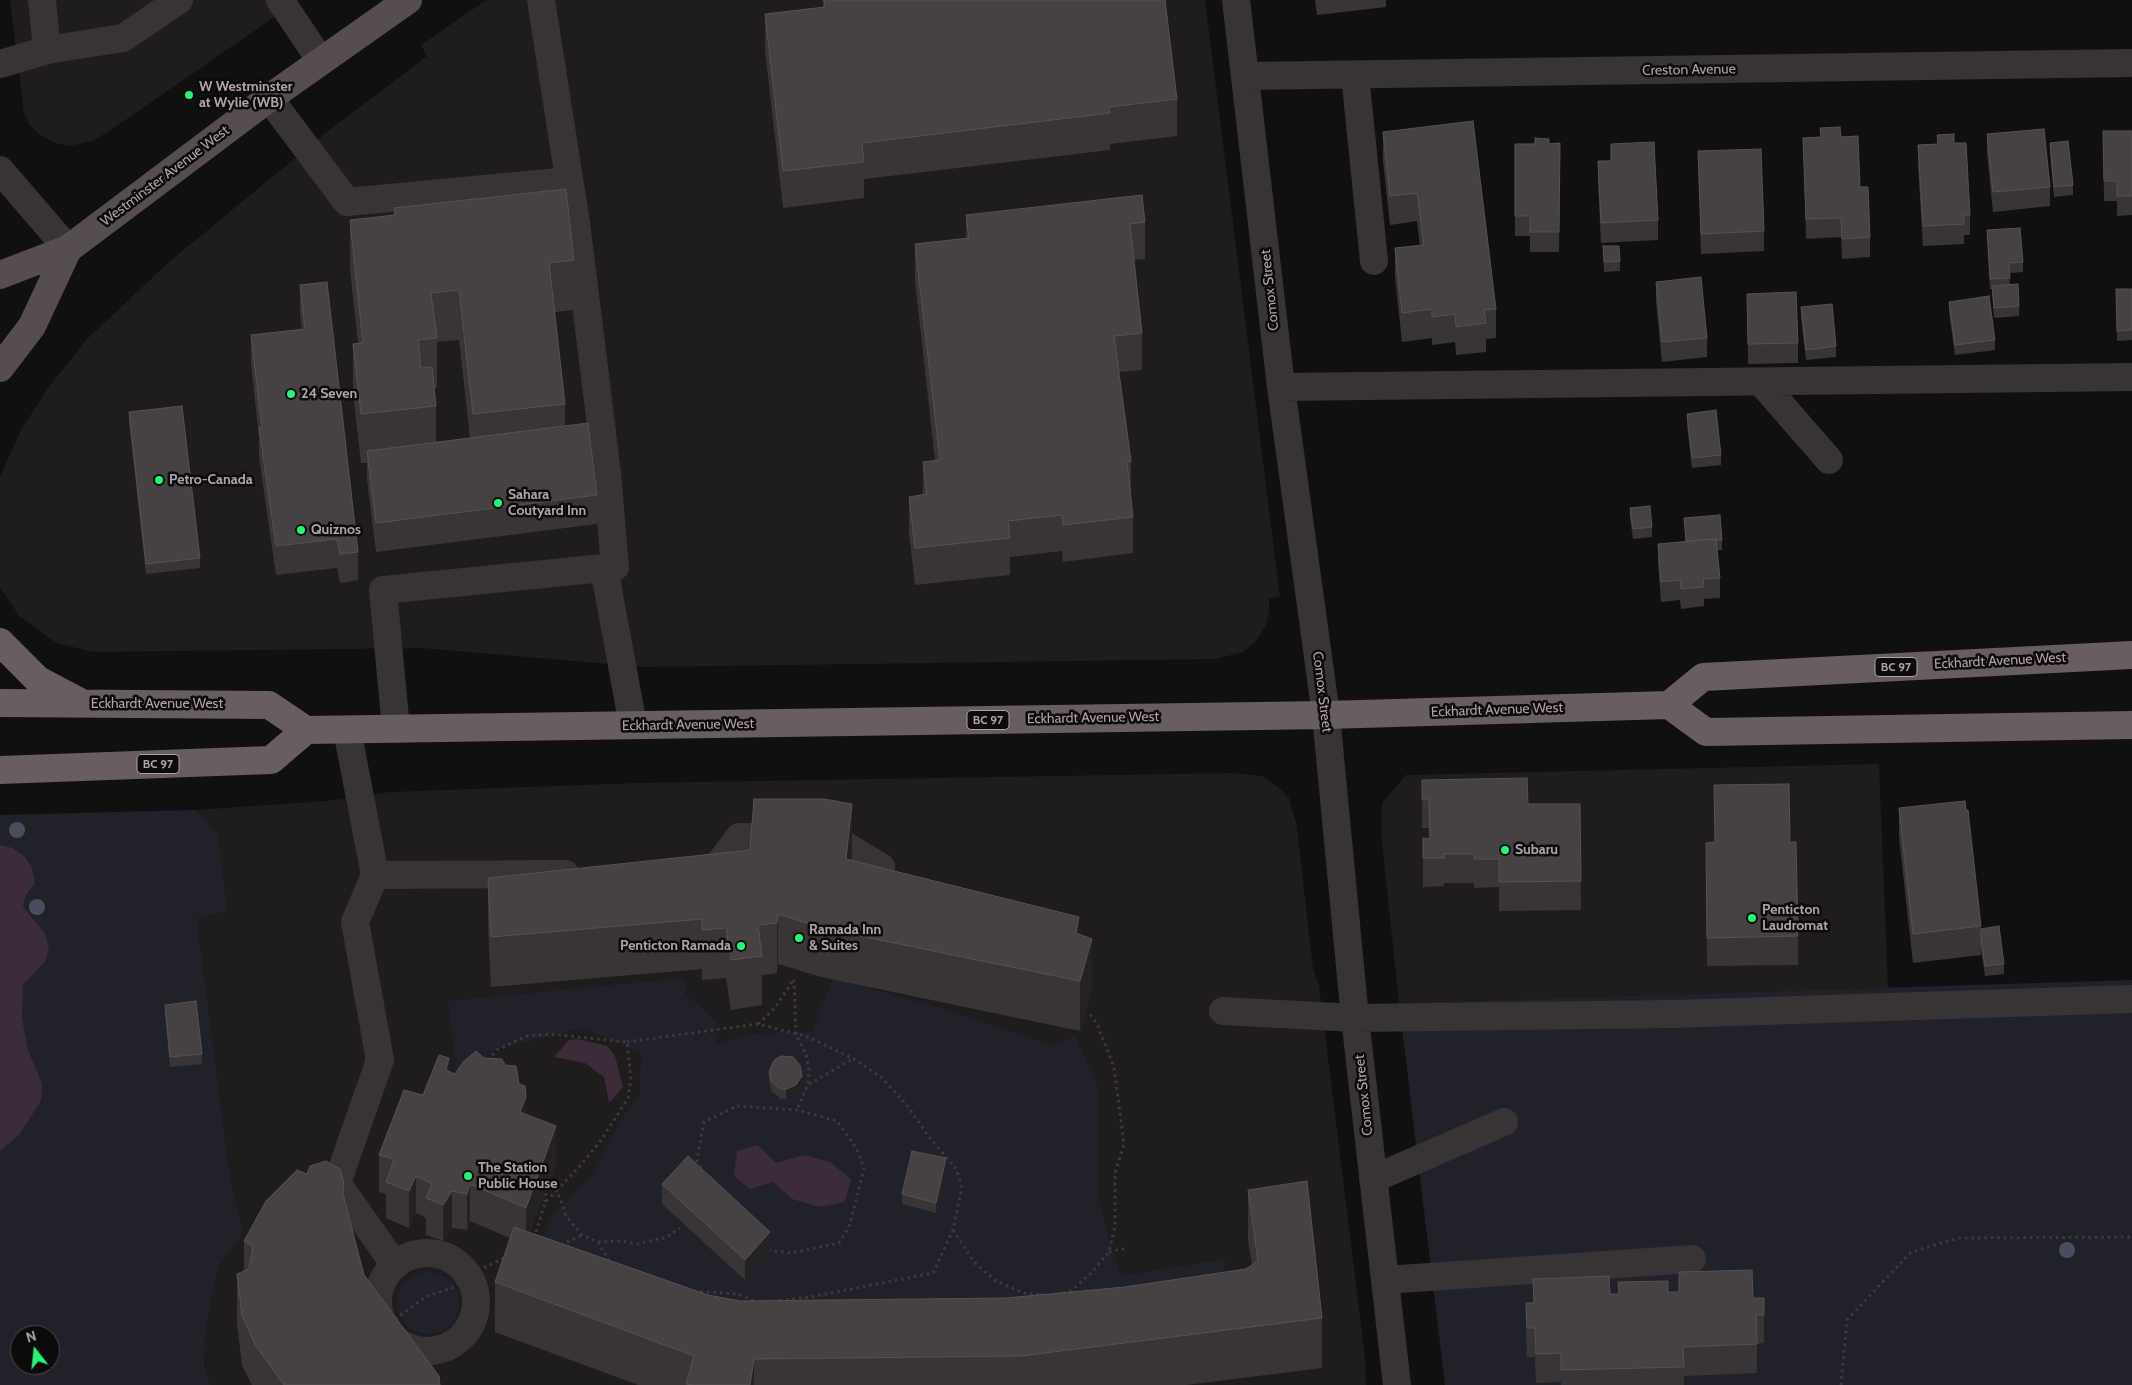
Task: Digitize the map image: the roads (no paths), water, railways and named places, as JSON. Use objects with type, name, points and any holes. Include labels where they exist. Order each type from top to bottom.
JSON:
[{"type":"highway","points":[[0,642],[38,680],[82,703]]},
{"type":"highway","name":"Eckhardt Avenue West","points":[[0,703],[270,705],[306,730],[1326,715],[1670,705],[1703,677],[2132,655]]},
{"type":"highway","points":[[1670,705],[1706,732],[2132,725]]},
{"type":"highway","name":"BC 97","points":[[0,770],[271,760],[306,730]]},
{"type":"main road","name":"Westminster Avenue West","points":[[0,275],[68,249],[269,98],[408,0]]},
{"type":"main road","name":"Westminster Avenue West","points":[[0,368],[32,326],[68,249]]},
{"type":"street","points":[[42,0],[47,50]]},
{"type":"street","points":[[0,64],[47,50],[122,38],[179,0]]},
{"type":"street","points":[[280,0],[321,61]]},
{"type":"street","points":[[396,729],[383,590],[615,567],[607,474],[569,181],[541,0]]},
{"type":"street","name":"Comox Street","points":[[1236,0],[1281,388],[1326,715],[1355,1018],[1397,1385]]},
{"type":"street","name":"Creston Avenue","points":[[1246,76],[2132,63]]},
{"type":"street","points":[[1356,75],[1374,261]]},
{"type":"street","points":[[269,98],[347,202],[569,181]]},
{"type":"street","points":[[0,170],[68,249]]},
{"type":"street","points":[[1281,388],[2132,377]]},
{"type":"street","points":[[1761,382],[1829,460]]},
{"type":"street","points":[[604,568],[633,726]]},
{"type":"street","points":[[347,730],[375,875],[355,922],[380,1060],[338,1182],[396,1266]]},
{"type":"street","points":[[673,873],[712,872],[740,837],[834,839],[881,868]]},
{"type":"street","points":[[375,875],[593,873]]},
{"type":"street","points":[[1223,1011],[1355,1018],[1674,1014],[2132,999]]},
{"type":"street","points":[[1373,1179],[1504,1122]]},
{"type":"street","points":[[429,1252],[452,1259],[469,1275],[476,1294],[475,1315],[466,1334],[450,1347],[430,1352],[403,1346],[384,1327],[377,1309],[378,1289],[388,1271],[396,1266],[406,1257],[429,1252]]},
{"type":"street","points":[[1385,1280],[1692,1259]]},
{"type":"place","name":"W Westminster at Wylie (WB)","points":[[189,95]]},
{"type":"place","name":"24 Seven","points":[[291,394]]},
{"type":"place","name":"Petro-Canada","points":[[159,480]]},
{"type":"place","name":"Sahara Coutyard Inn","points":[[498,503]]},
{"type":"place","name":"Quiznos","points":[[301,530]]},
{"type":"place","name":"Subaru","points":[[1505,850]]},
{"type":"place","name":"Penticton Laudromat","points":[[1752,918]]},
{"type":"place","name":"Ramada Inn & Suites","points":[[799,938]]},
{"type":"place","name":"Penticton Ramada","points":[[741,946]]},
{"type":"place","name":"The Station Public House","points":[[468,1176]]}]
